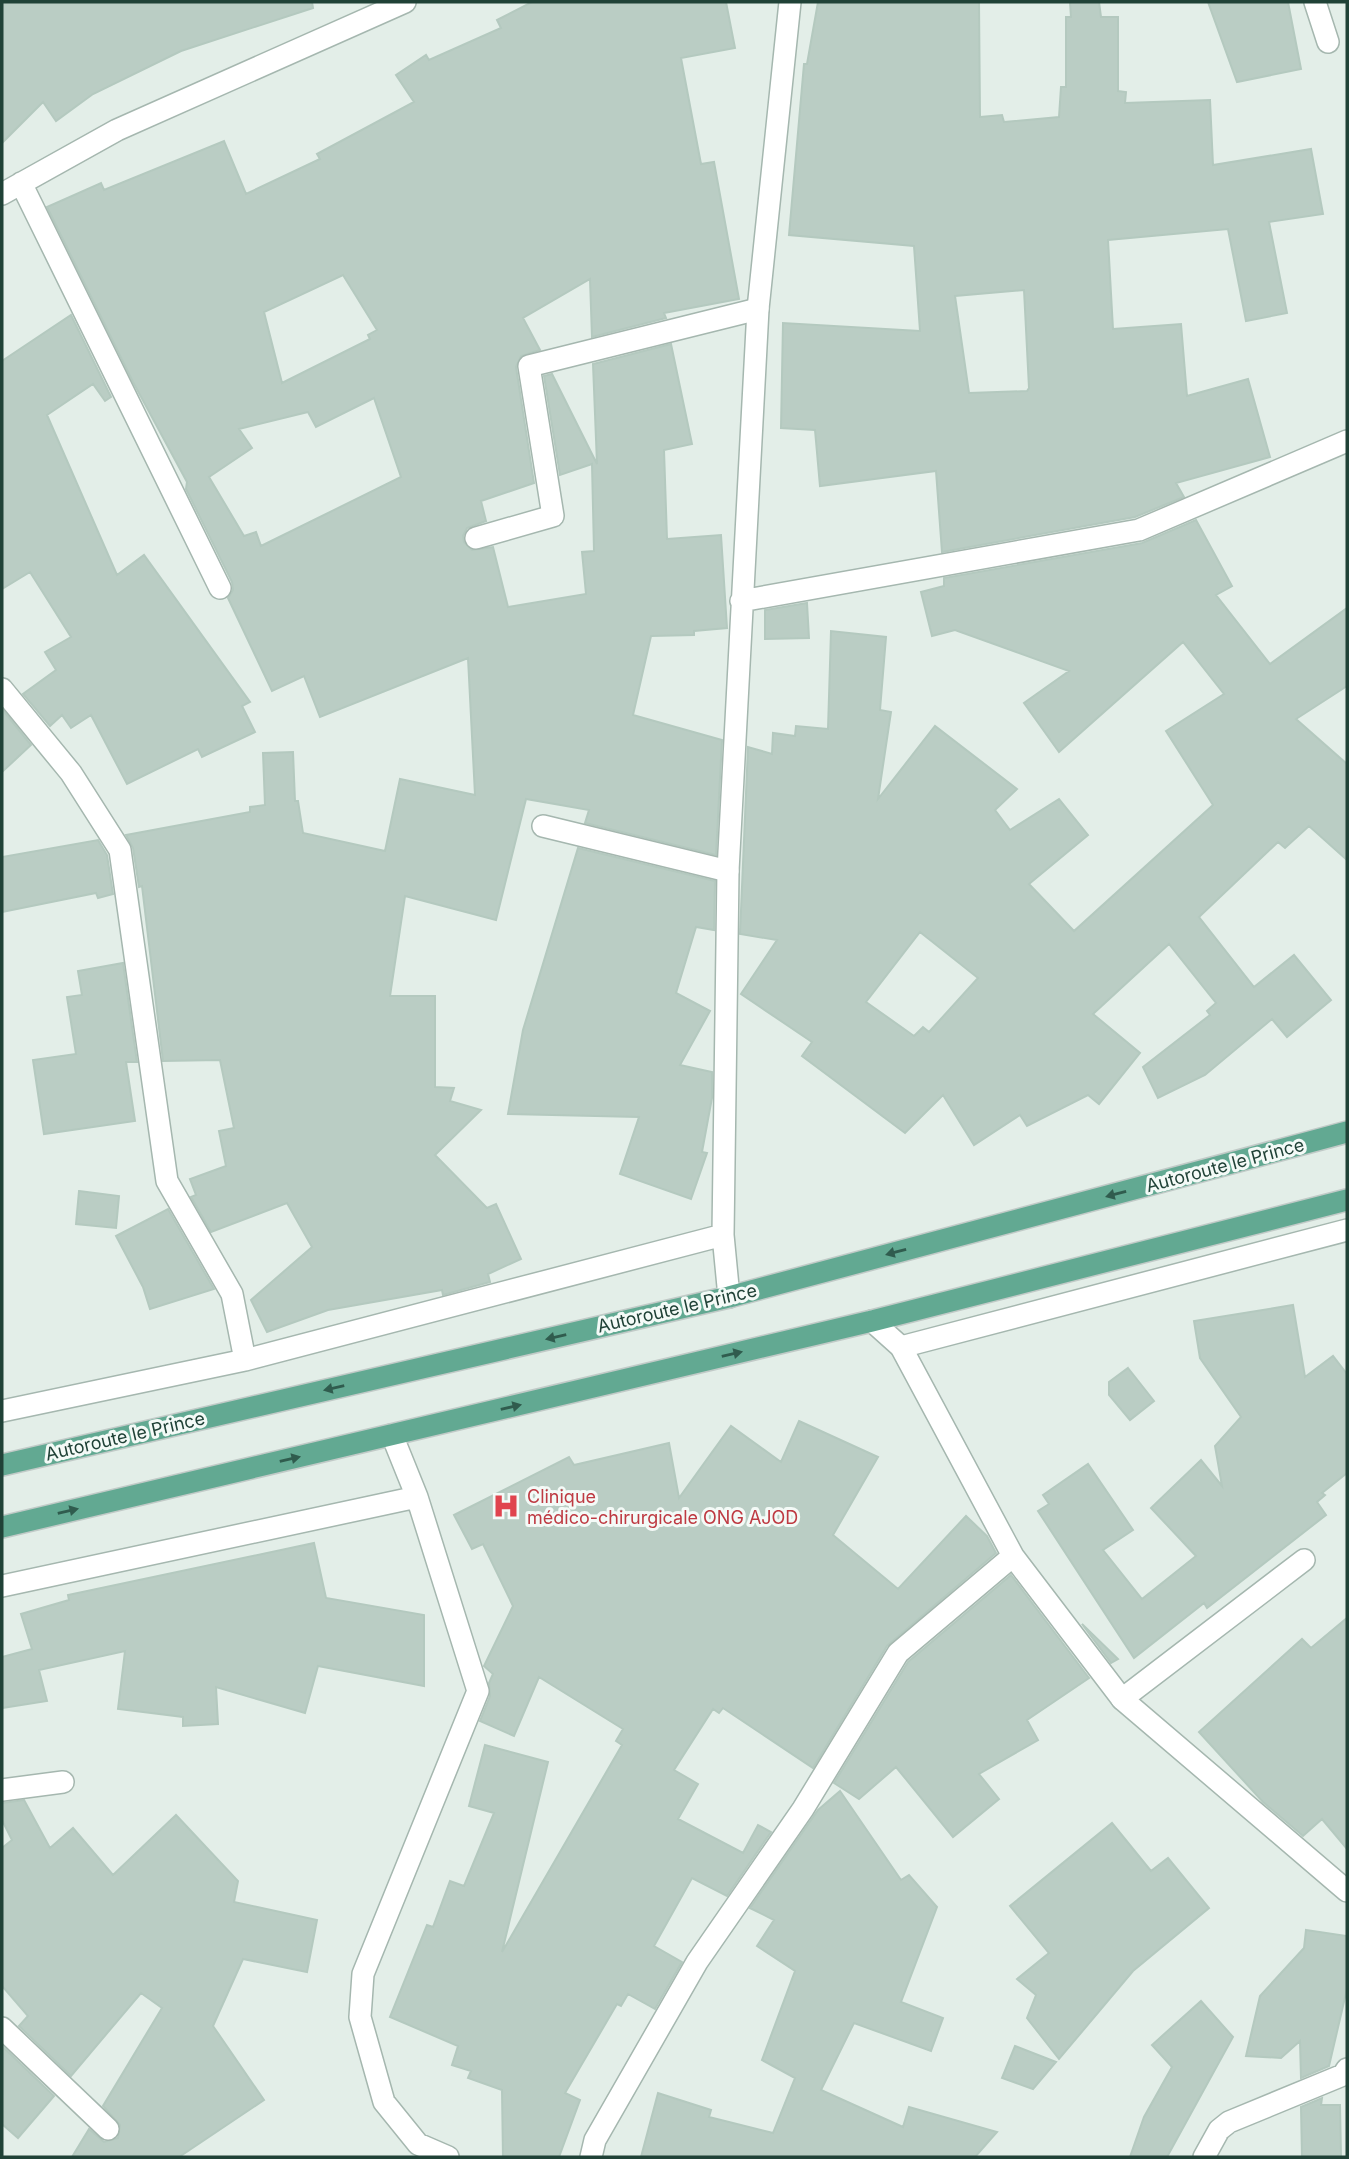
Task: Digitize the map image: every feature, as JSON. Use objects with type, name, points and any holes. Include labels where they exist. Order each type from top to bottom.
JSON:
[{"type":"main road","name":"Autoroute le Prince","points":[[2,1465],[729,1297],[1347,1132]]},
{"type":"main road","points":[[2,1527],[872,1321],[1347,1200]]},
{"type":"street","points":[[2,194],[117,130],[405,2]]},
{"type":"street","points":[[729,1297],[723,1235],[728,871],[758,309],[790,2]]},
{"type":"street","points":[[1315,2],[1328,42]]},
{"type":"street","points":[[21,183],[220,588]]},
{"type":"street","points":[[477,538],[553,516],[529,366],[758,309]]},
{"type":"street","points":[[741,601],[1139,530],[1347,441]]},
{"type":"street","points":[[2,689],[71,773],[120,850],[167,1181],[232,1294],[245,1360]]},
{"type":"street","points":[[543,826],[728,871]]},
{"type":"street","points":[[901,1347],[1347,1230]]},
{"type":"street","points":[[2,1411],[245,1360],[723,1235]]},
{"type":"street","points":[[872,1321],[901,1347],[1013,1556],[1122,1699],[1347,1891]]},
{"type":"street","points":[[392,1435],[417,1497],[478,1691],[363,1974],[359,2018],[384,2102],[418,2144],[448,2157]]},
{"type":"street","points":[[2,1586],[417,1497]]},
{"type":"street","points":[[592,2157],[595,2140],[698,1962],[803,1809],[898,1653],[1013,1556]]},
{"type":"street","points":[[1122,1699],[1304,1560]]},
{"type":"street","points":[[2,1790],[63,1782]]},
{"type":"street","points":[[2,2028],[108,2130]]},
{"type":"street","points":[[1204,2157],[1219,2130],[1229,2122],[1343,2075],[1347,2068]]},
{"type":"building","points":[[2,2],[312,2],[313,8],[181,51],[93,94],[56,121],[43,102],[2,143]]},
{"type":"building","points":[[532,2],[726,2],[735,48],[681,58],[701,164],[714,162],[739,299],[664,313],[666,318],[592,337],[590,279],[523,318],[540,350],[521,356],[516,367],[534,483],[481,501],[486,521],[467,528],[463,536],[464,542],[472,550],[493,547],[508,607],[586,594],[582,552],[594,551],[592,464],[560,475],[544,376],[552,374],[597,464],[593,364],[671,344],[692,444],[664,450],[667,539],[721,535],[727,628],[694,631],[694,635],[651,636],[633,715],[722,740],[716,855],[585,823],[589,810],[526,799],[496,920],[405,896],[390,996],[435,996],[435,1087],[454,1088],[450,1101],[481,1110],[435,1155],[487,1208],[496,1204],[521,1259],[488,1274],[490,1282],[443,1295],[442,1290],[328,1310],[267,1332],[251,1300],[312,1247],[287,1203],[211,1232],[191,1197],[196,1195],[190,1179],[226,1166],[219,1131],[234,1128],[220,1060],[163,1061],[142,886],[139,887],[133,848],[126,835],[250,812],[250,807],[265,805],[263,753],[293,752],[295,801],[298,801],[303,833],[385,851],[400,779],[475,795],[468,658],[320,717],[304,676],[272,691],[228,598],[233,590],[232,582],[186,489],[187,482],[133,382],[47,207],[101,183],[104,190],[224,141],[246,194],[320,159],[317,154],[414,102],[396,75],[426,55],[429,60],[501,28],[497,20]],"holes":[[[343,275],[377,330],[368,335],[370,339],[282,383],[264,312]],[[374,398],[401,477],[261,546],[256,532],[244,536],[209,477],[252,448],[239,429],[308,412],[316,427]]]},
{"type":"building","points":[[818,2],[979,2],[980,117],[1002,115],[1004,122],[1059,117],[1061,87],[1066,87],[1066,17],[1071,17],[1070,2],[1099,2],[1101,17],[1118,17],[1118,91],[1126,92],[1125,103],[1210,100],[1213,165],[1311,149],[1323,214],[1269,222],[1287,313],[1246,321],[1228,229],[1108,240],[1113,329],[1181,324],[1187,396],[1248,379],[1270,457],[1176,483],[1184,497],[1135,517],[942,552],[936,471],[820,486],[815,430],[781,428],[783,323],[920,331],[914,246],[789,235],[804,64],[807,64]],"holes":[[[1024,290],[1027,391],[969,393],[955,296]]]},
{"type":"building","points":[[1208,2],[1288,2],[1301,69],[1237,82]]},
{"type":"building","points":[[71,315],[111,397],[105,401],[93,384],[47,415],[117,575],[144,555],[250,702],[242,706],[255,732],[202,757],[198,749],[127,784],[91,715],[71,728],[62,715],[50,726],[23,694],[56,670],[45,652],[71,637],[30,572],[2,589],[2,361]]},
{"type":"building","points":[[1196,520],[1232,586],[1216,595],[1270,664],[1347,608],[1347,686],[1296,719],[1347,764],[1347,860],[1309,826],[1285,848],[1278,842],[1199,917],[1254,987],[1294,955],[1331,1000],[1287,1037],[1272,1019],[1205,1075],[1158,1098],[1143,1067],[1210,1015],[1207,1011],[1216,1003],[1169,944],[1093,1014],[1140,1053],[1099,1104],[1088,1095],[1027,1126],[1020,1115],[974,1145],[943,1095],[905,1133],[802,1056],[812,1042],[741,994],[777,940],[740,934],[748,747],[772,754],[773,733],[795,736],[796,726],[828,729],[831,631],[886,637],[880,710],[891,712],[878,799],[935,726],[1017,789],[995,810],[1010,830],[1059,799],[1088,835],[1029,884],[1074,931],[1213,805],[1166,731],[1224,694],[1183,642],[1059,752],[1024,703],[1069,671],[955,630],[932,636],[921,592],[944,586],[944,578],[1142,543]],"holes":[[[920,932],[978,978],[929,1032],[923,1027],[914,1036],[866,1002]]]},
{"type":"building","points":[[807,603],[809,638],[765,639],[765,610]]},
{"type":"building","points":[[2,709],[31,745],[2,772]]},
{"type":"building","points":[[98,840],[107,855],[113,894],[98,898],[96,893],[2,912],[2,857]]},
{"type":"building","points":[[578,848],[715,881],[714,930],[696,927],[676,993],[710,1011],[680,1065],[712,1072],[712,1098],[702,1152],[707,1153],[691,1199],[620,1174],[639,1117],[508,1114],[523,1030]]},
{"type":"building","points":[[123,963],[137,1062],[126,1062],[135,1121],[44,1134],[33,1060],[76,1054],[67,997],[82,995],[78,971]]},
{"type":"building","points":[[79,1191],[119,1196],[116,1228],[76,1224]]},
{"type":"building","points":[[168,1209],[214,1289],[150,1309],[143,1287],[116,1236]]},
{"type":"building","points":[[1293,1305],[1305,1377],[1333,1356],[1347,1374],[1347,1473],[1322,1493],[1325,1495],[1317,1502],[1326,1515],[1207,1608],[1204,1603],[1134,1658],[1038,1511],[1049,1504],[1043,1495],[1088,1464],[1133,1530],[1103,1550],[1142,1599],[1196,1556],[1151,1508],[1201,1460],[1222,1486],[1215,1446],[1241,1417],[1200,1358],[1194,1321]]},
{"type":"building","points":[[1128,1368],[1154,1401],[1130,1420],[1109,1395],[1109,1382]]},
{"type":"building","points":[[799,1421],[878,1457],[833,1535],[898,1589],[966,1516],[987,1536],[996,1553],[887,1646],[813,1768],[723,1708],[719,1713],[713,1709],[674,1770],[698,1784],[678,1819],[743,1853],[758,1825],[771,1832],[727,1896],[692,1878],[654,1946],[682,1962],[655,2009],[628,1994],[621,2006],[617,2004],[565,2093],[580,2100],[559,2157],[503,2157],[502,2090],[468,2078],[471,2071],[452,2065],[458,2046],[390,2017],[427,1925],[433,1927],[450,1881],[464,1886],[494,1813],[469,1806],[485,1745],[548,1762],[502,1952],[622,1745],[616,1741],[623,1729],[539,1677],[514,1736],[480,1721],[490,1696],[489,1683],[493,1674],[484,1666],[513,1606],[483,1544],[472,1549],[454,1515],[569,1457],[574,1465],[669,1443],[679,1498],[731,1426],[781,1462]]},
{"type":"building","points":[[314,1543],[326,1598],[424,1615],[424,1686],[318,1666],[305,1713],[216,1687],[218,1724],[183,1726],[183,1717],[118,1709],[125,1651],[39,1670],[47,1701],[2,1708],[2,1657],[32,1649],[21,1614],[69,1600],[68,1595]]},
{"type":"building","points":[[1011,1575],[1089,1678],[1027,1720],[1038,1740],[979,1774],[999,1799],[953,1837],[896,1767],[859,1799],[834,1783],[908,1662]]},
{"type":"building","points":[[1347,1618],[1347,1849],[1322,1819],[1303,1836],[1263,1802],[1199,1732],[1302,1639],[1311,1648]]},
{"type":"building","points":[[1082,1624],[1118,1659],[1111,1663]]},
{"type":"building","points":[[840,1791],[901,1880],[909,1875],[937,1907],[901,2002],[943,2018],[931,2051],[854,2023],[821,2090],[903,2127],[909,2107],[997,2132],[975,2157],[641,2157],[658,2093],[711,2110],[709,2117],[773,2133],[795,2078],[762,2060],[795,1971],[757,1946],[774,1920],[750,1908],[818,1810]]},
{"type":"building","points":[[24,1800],[50,1848],[73,1828],[113,1875],[176,1815],[238,1881],[234,1902],[317,1920],[307,1972],[243,1959],[213,2026],[264,2100],[179,2157],[72,2157],[89,2129],[104,2142],[118,2138],[120,2125],[103,2106],[162,2008],[141,1993],[71,2076],[19,2026],[28,2016],[2,1986],[2,1848],[12,1840],[2,1820],[2,1803]]},
{"type":"building","points":[[1112,1823],[1151,1871],[1168,1858],[1209,1908],[1133,1971],[1059,2059],[1027,2018],[1036,1995],[1017,1979],[1049,1953],[1010,1906]]},
{"type":"building","points":[[1306,1930],[1347,1936],[1347,1989],[1329,2066],[1301,2078],[1300,2041],[1281,2058],[1246,2056],[1260,1996],[1304,1948]]},
{"type":"building","points":[[1201,2001],[1233,2037],[1167,2157],[1130,2157],[1144,2117],[1172,2067],[1152,2045]]},
{"type":"building","points":[[1015,2046],[1056,2062],[1033,2089],[1002,2078]]},
{"type":"building","points":[[3,2047],[54,2096],[18,2138],[2,2124]]},
{"type":"building","points":[[1322,2098],[1321,2105],[1340,2105],[1341,2157],[1302,2157],[1301,2107]]},
{"type":"place","name":"Clinique médico-chirurgicale ONG AJOD","points":[[506,1506]]}]
